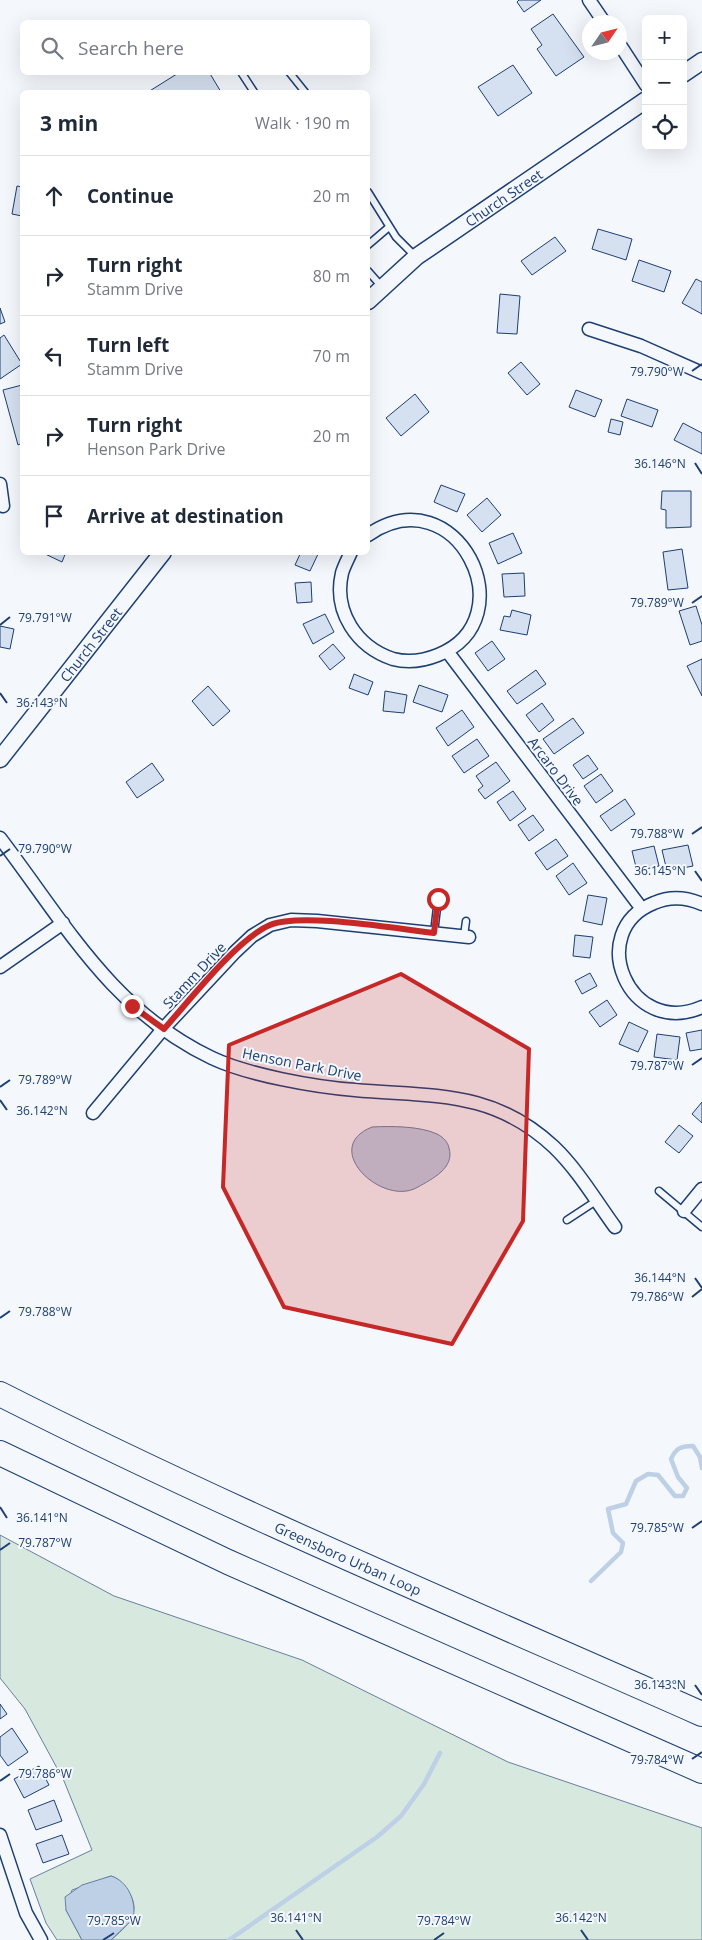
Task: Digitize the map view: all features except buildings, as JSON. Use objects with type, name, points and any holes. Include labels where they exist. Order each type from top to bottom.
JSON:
[{"type":"highway","name":"Greensboro Urban Loop","points":[[0,1394],[154,1470],[249,1514],[702,1714]]},
{"type":"highway","points":[[0,1452],[228,1562],[702,1771]]},
{"type":"street","points":[[589,0],[599,15]]},
{"type":"street","points":[[627,56],[642,79]]},
{"type":"street","points":[[687,71],[702,61]]},
{"type":"street","name":"Church Street","points":[[370,299],[416,257],[642,103]]},
{"type":"street","points":[[589,329],[641,346],[702,373]]},
{"type":"street","points":[[0,484],[3,506]]},
{"type":"street","points":[[350,555],[342,573],[340,596],[346,620],[359,640],[378,654],[401,661],[424,660],[447,651],[464,637],[475,617],[480,595],[478,580],[468,552],[453,536],[433,525],[411,521],[389,524],[370,533]]},
{"type":"street","name":"Church Street","points":[[1,756],[161,555]]},
{"type":"street","name":"Arcaro Drive","points":[[447,651],[642,909]]},
{"type":"street","name":"Henson Park Drive","points":[[0,838],[81,950],[132,1006],[164,1029],[213,1058],[248,1071],[353,1090],[459,1098],[507,1114],[554,1147],[615,1227]]},
{"type":"street","points":[[702,904],[674,898],[662,900],[642,909],[627,926],[620,947],[621,969],[630,989],[647,1005],[668,1012],[690,1011],[702,1007]]},
{"type":"street","name":"Stamm Drive","points":[[93,1113],[164,1029],[235,952],[252,936],[270,925],[291,920],[317,921],[467,936]]},
{"type":"street","points":[[0,967],[63,923]]},
{"type":"street","points":[[684,1211],[702,1189]]},
{"type":"street","points":[[0,1835],[26,1913],[41,1940]]},
{"type":"lane","points":[[243,75],[253,90]]},
{"type":"lane","points":[[291,75],[303,90]]},
{"type":"lane","points":[[370,195],[396,237],[416,257]]},
{"type":"lane","points":[[370,243],[389,227]]},
{"type":"lane","points":[[370,273],[382,287]]},
{"type":"lane","points":[[434,933],[438,899]]},
{"type":"lane","points":[[466,921],[467,936]]},
{"type":"lane","points":[[659,1191],[702,1227]]},
{"type":"lane","points":[[567,1220],[596,1201]]},
{"type":"highlighted area","points":[[401,974],[529,1049],[523,1221],[452,1344],[284,1307],[223,1187],[229,1045]]},
{"type":"shaded area","points":[[0,1535],[114,1596],[302,1660],[508,1762],[702,1828],[702,1940],[111,1940],[123,1930],[131,1918],[134,1906],[125,1886],[111,1876],[72,1890],[66,1910],[82,1940],[57,1940],[46,1923],[30,1879],[92,1850],[64,1781],[25,1709],[0,1678]]},
{"type":"water","points":[[372,1127],[414,1128],[437,1134],[445,1140],[448,1146],[449,1161],[441,1172],[418,1187],[404,1191],[389,1189],[374,1183],[362,1173],[354,1161],[352,1148],[357,1136]]},
{"type":"water","points":[[111,1876],[122,1882],[130,1893],[134,1906],[133,1919],[111,1940],[82,1940],[66,1910],[65,1897],[82,1885]]},
{"type":"waterway","points":[[591,1581],[621,1552],[623,1543],[613,1533],[608,1509],[626,1504],[636,1481],[648,1474],[658,1475],[675,1496],[683,1496],[687,1488],[678,1477],[671,1459],[679,1448],[693,1446],[700,1457],[702,1468]]},
{"type":"waterway","points":[[229,1940],[377,1837],[401,1816],[424,1784],[440,1753]]},
{"type":"route","points":[[132,1006],[164,1029],[235,952],[252,936],[270,925],[291,920],[317,921],[434,933],[438,899]]}]
